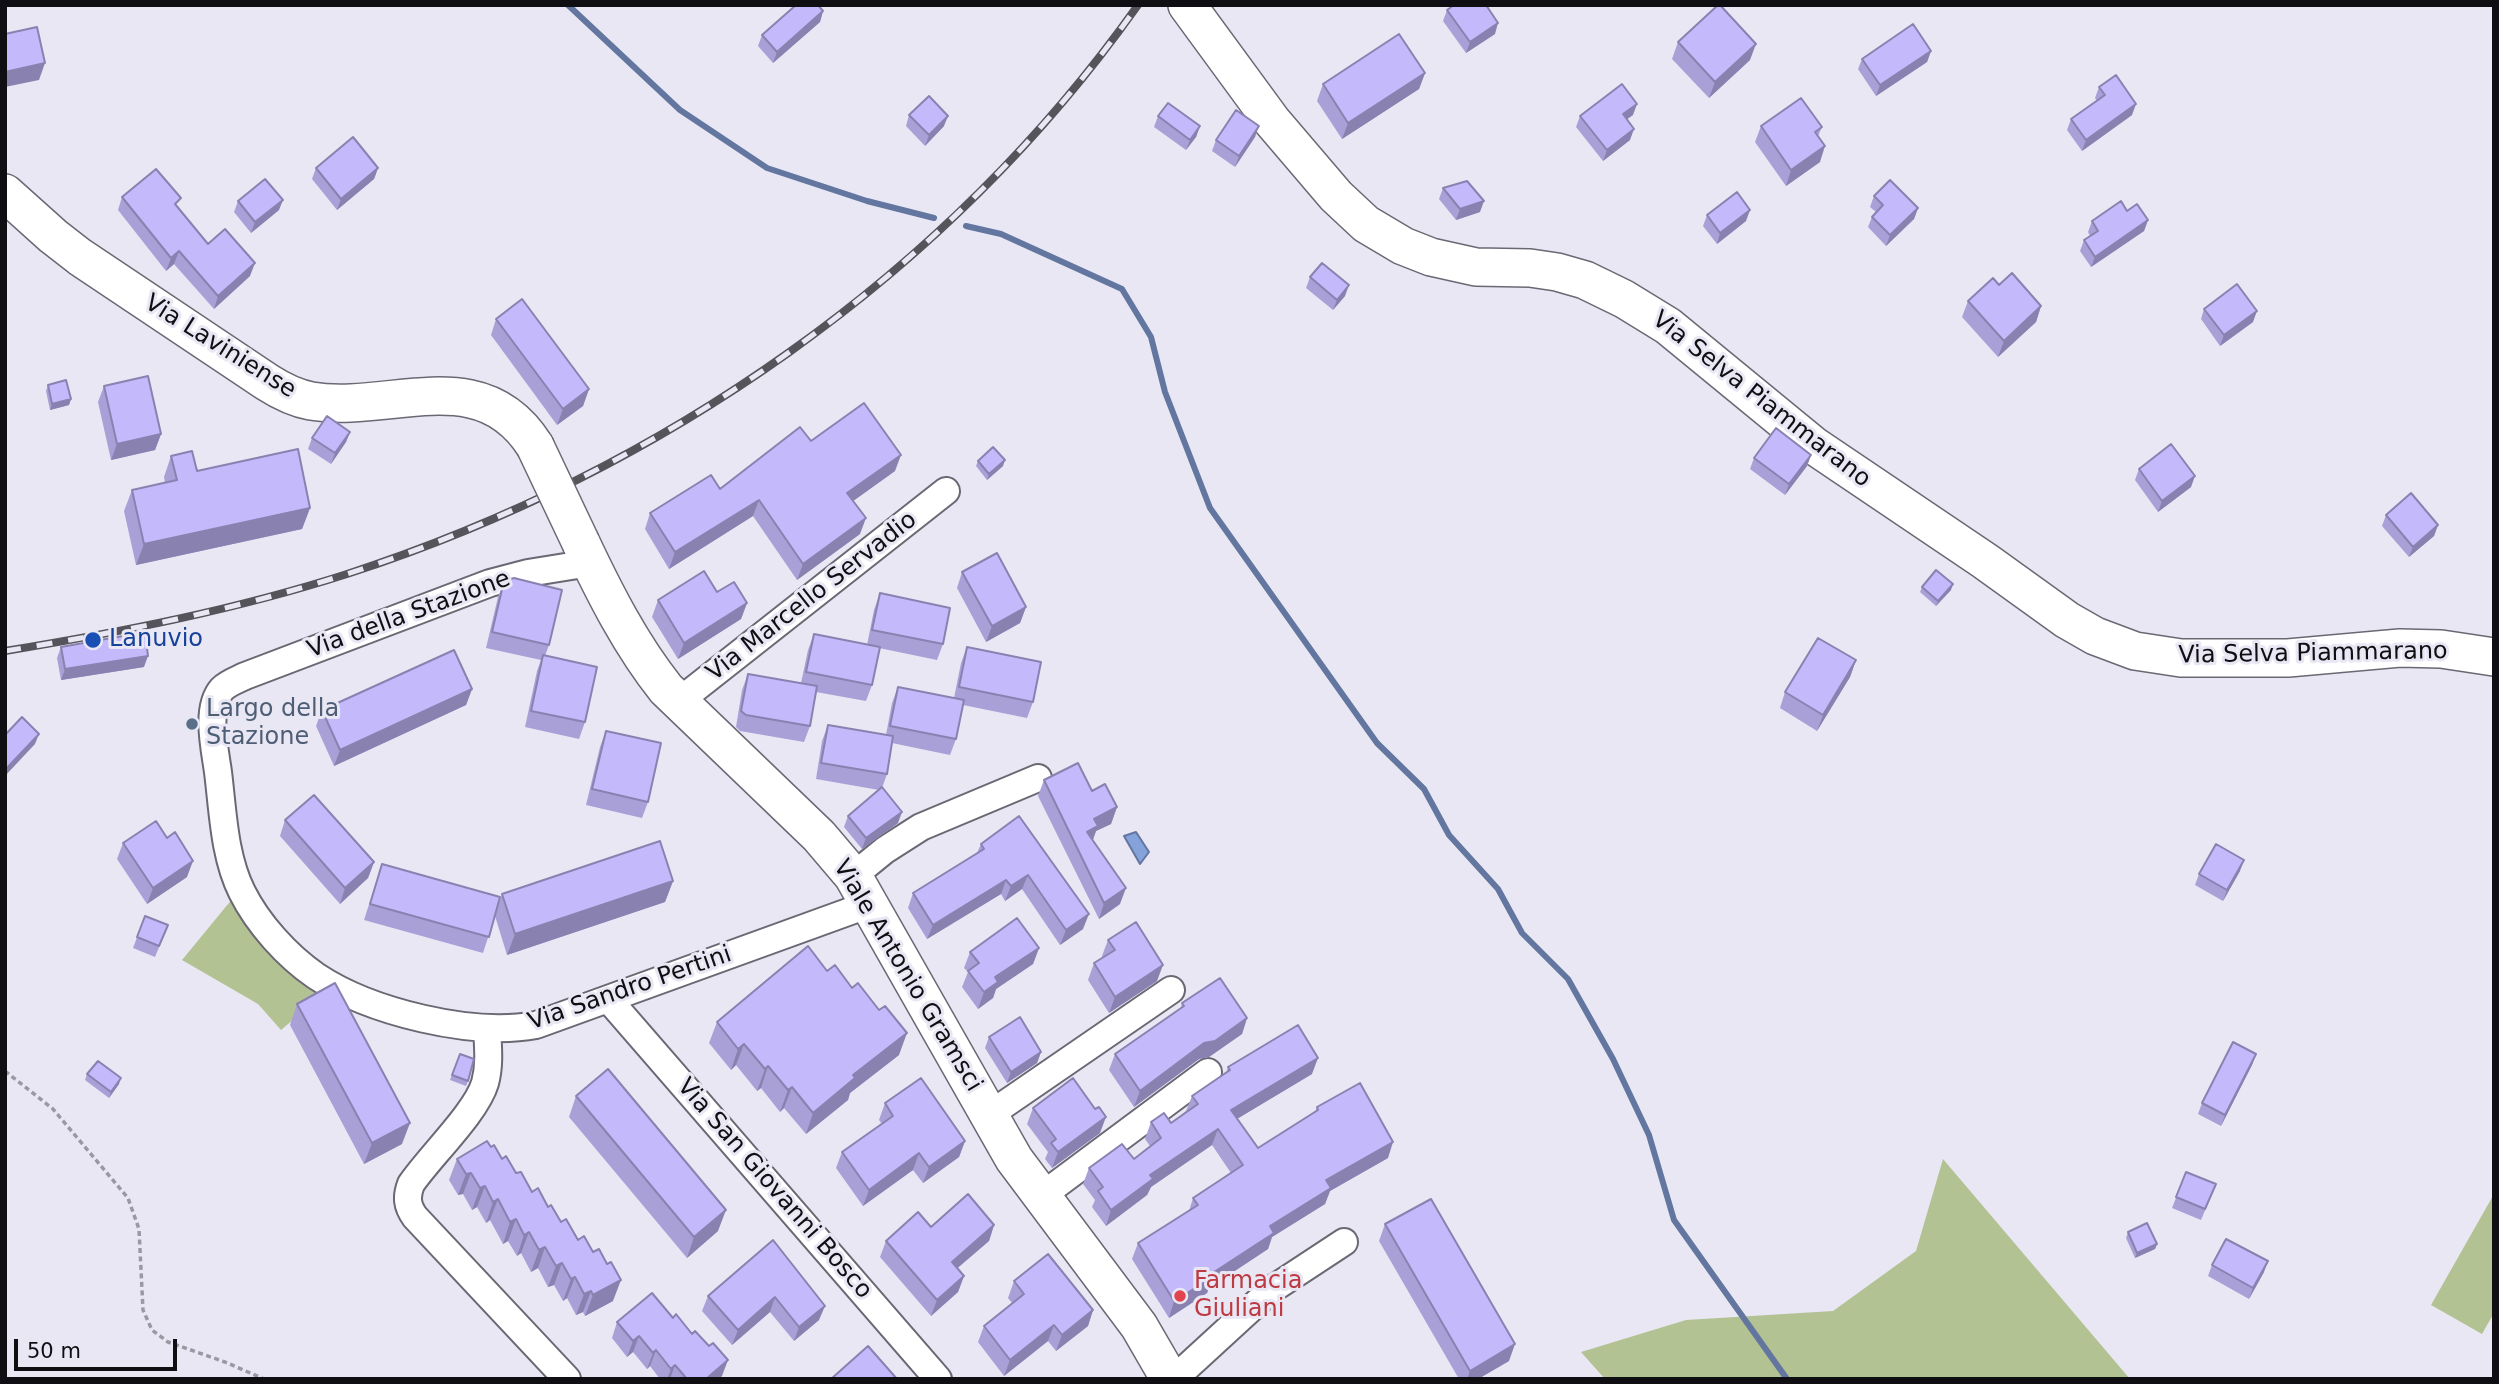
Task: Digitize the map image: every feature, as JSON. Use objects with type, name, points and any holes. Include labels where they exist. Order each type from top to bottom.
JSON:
[{"type":"street","name":"Via Selva Piammarano","points":[[1187,5],[1272,121],[1336,196],[1366,225],[1403,246],[1431,257],[1476,267],[1530,268],[1568,274],[1624,299],[1668,326],[1813,445],[2067,620],[2095,636],[2135,651],[2181,657],[2288,658],[2400,648],[2458,651],[2494,657]]},
{"type":"street","name":"Via Laviniense","points":[[5,193],[80,257],[289,394],[313,401],[335,403],[443,396],[466,398],[511,416],[535,446],[586,553]]},
{"type":"street","name":"Via Marcello Servadio","points":[[678,702],[946,491]]},
{"type":"street","name":"Via della Stazione","points":[[219,788],[213,709],[222,690],[231,683],[470,590],[586,553]]},
{"type":"street","name":"Viale Antonio Gramsci","points":[[586,553],[647,664],[678,702],[820,836],[861,890],[1014,1159],[1139,1326],[1168,1378]]},
{"type":"street","name":"Via Sandro Pertini","points":[[219,788],[229,854],[242,892],[262,923],[303,966],[329,984],[378,1004],[446,1023],[487,1028],[536,1025],[609,1000],[861,890],[885,850],[920,827],[1038,778]]},
{"type":"street","points":[[989,1115],[1171,990]]},
{"type":"street","name":"Via San Giovanni Bosco","points":[[609,1000],[938,1379]]},
{"type":"street","points":[[487,1028],[488,1067],[482,1090],[474,1105],[411,1184],[407,1196],[408,1206],[415,1217],[567,1379]]},
{"type":"street","points":[[1040,1197],[1208,1072]]},
{"type":"street","points":[[1168,1378],[1270,1290],[1344,1242]]},
{"type":"path","points":[[5,1071],[53,1109],[128,1198],[139,1229],[142,1310],[152,1330],[167,1342],[219,1359],[264,1379]]},
{"type":"green space","points":[[233,898],[327,991],[281,1030],[258,1004],[182,960]]},
{"type":"green space","points":[[1943,1159],[2130,1379],[1605,1379],[1581,1352],[1686,1320],[1833,1311],[1916,1251]]},
{"type":"green space","points":[[2494,1194],[2494,1313],[2482,1334],[2431,1305]]},
{"type":"water","points":[[1136,832],[1149,852],[1140,864],[1124,836]]},
{"type":"building","points":[[796,5],[818,5],[823,11],[777,52],[762,35]]},
{"type":"building","points":[[1454,5],[1486,5],[1498,23],[1470,42],[1447,10]]},
{"type":"building","points":[[1718,5],[1756,44],[1715,82],[1678,42]]},
{"type":"building","points":[[1913,24],[1931,51],[1880,85],[1862,59]]},
{"type":"building","points":[[37,27],[45,63],[5,72],[5,34]]},
{"type":"building","points":[[1399,34],[1425,73],[1348,123],[1323,84]]},
{"type":"building","points":[[2116,75],[2136,104],[2086,140],[2071,119],[2105,95],[2099,87]]},
{"type":"building","points":[[1622,84],[1637,104],[1623,114],[1634,129],[1607,150],[1580,116]]},
{"type":"building","points":[[929,96],[948,116],[929,135],[909,115]]},
{"type":"building","points":[[1801,98],[1822,127],[1815,132],[1825,146],[1791,170],[1761,126]]},
{"type":"building","points":[[1168,103],[1200,126],[1190,140],[1158,116]]},
{"type":"building","points":[[1236,110],[1259,126],[1239,156],[1216,140]]},
{"type":"building","points":[[353,137],[378,168],[341,199],[316,168]]},
{"type":"building","points":[[156,169],[181,198],[175,204],[208,244],[225,229],[255,263],[218,296],[179,251],[171,258],[122,197]]},
{"type":"building","points":[[265,179],[283,200],[255,222],[238,201]]},
{"type":"building","points":[[1890,180],[1918,208],[1890,235],[1872,217],[1883,205],[1874,196]]},
{"type":"building","points":[[1467,181],[1484,201],[1460,209],[1443,188]]},
{"type":"building","points":[[1737,192],[1750,210],[1720,233],[1707,215]]},
{"type":"building","points":[[2121,201],[2127,211],[2137,204],[2148,220],[2095,257],[2084,240],[2098,231],[2092,221]]},
{"type":"building","points":[[1322,263],[1349,285],[1337,300],[1310,277]]},
{"type":"building","points":[[2012,273],[2041,306],[2004,341],[1968,301],[1993,278],[1999,285]]},
{"type":"building","points":[[2237,284],[2257,311],[2224,335],[2204,309]]},
{"type":"building","points":[[522,299],[589,389],[563,409],[496,319]]},
{"type":"building","points":[[148,376],[161,434],[117,444],[104,386]]},
{"type":"building","points":[[66,380],[71,399],[52,404],[48,385]]},
{"type":"building","points":[[864,403],[901,455],[847,493],[866,518],[803,564],[759,500],[675,552],[650,513],[711,475],[720,489],[800,427],[811,441]]},
{"type":"building","points":[[327,416],[350,432],[335,453],[312,438]]},
{"type":"building","points":[[1776,428],[1811,455],[1789,484],[1754,458]]},
{"type":"building","points":[[2171,444],[2195,476],[2162,501],[2139,469]]},
{"type":"building","points":[[993,447],[1005,460],[989,474],[978,461]]},
{"type":"building","points":[[298,449],[310,508],[144,544],[132,490],[177,480],[171,456],[192,451],[197,471]]},
{"type":"building","points":[[2411,493],[2438,525],[2413,547],[2386,515]]},
{"type":"building","points":[[997,553],[1026,607],[992,626],[962,572]]},
{"type":"building","points":[[1936,570],[1953,584],[1938,601],[1922,587]]},
{"type":"building","points":[[704,571],[717,592],[734,582],[747,603],[684,643],[658,600]]},
{"type":"building","points":[[514,578],[562,590],[549,645],[492,632],[504,581]]},
{"type":"building","points":[[880,593],[950,608],[943,644],[872,630]]},
{"type":"building","points":[[145,632],[148,656],[65,669],[61,647]]},
{"type":"building","points":[[814,634],[880,647],[872,685],[806,672]]},
{"type":"building","points":[[1818,638],[1856,660],[1823,715],[1785,692]]},
{"type":"building","points":[[967,647],[1041,662],[1033,702],[959,687]]},
{"type":"building","points":[[454,650],[472,689],[340,750],[322,710]]},
{"type":"building","points":[[543,655],[597,667],[585,722],[531,711]]},
{"type":"building","points":[[748,674],[817,686],[810,726],[746,715],[741,711]]},
{"type":"building","points":[[898,687],[964,700],[956,739],[890,726]]},
{"type":"building","points":[[22,717],[39,734],[5,770],[5,735]]},
{"type":"building","points":[[828,725],[893,736],[887,774],[821,763]]},
{"type":"building","points":[[606,731],[661,743],[648,802],[592,789]]},
{"type":"building","points":[[1078,763],[1092,791],[1105,784],[1117,807],[1094,819],[1098,826],[1087,832],[1126,888],[1104,903],[1044,780]]},
{"type":"building","points":[[882,787],[902,812],[866,838],[848,816]]},
{"type":"building","points":[[314,795],[374,862],[345,888],[285,820]]},
{"type":"building","points":[[1019,816],[1089,914],[1066,930],[1028,875],[1011,886],[1006,880],[933,925],[913,893],[984,849],[981,844]]},
{"type":"building","points":[[156,821],[167,838],[175,832],[193,861],[153,888],[123,843]]},
{"type":"building","points":[[660,841],[673,881],[515,934],[502,894]]},
{"type":"building","points":[[2216,844],[2244,860],[2227,890],[2199,874]]},
{"type":"building","points":[[382,864],[500,897],[489,937],[370,904]]},
{"type":"building","points":[[145,916],[168,925],[159,946],[137,937]]},
{"type":"building","points":[[1017,918],[1039,948],[995,977],[998,982],[984,992],[968,971],[979,963],[970,952]]},
{"type":"building","points":[[1136,922],[1163,965],[1115,997],[1094,963],[1115,950],[1108,940]]},
{"type":"building","points":[[808,946],[827,971],[835,965],[852,988],[858,983],[879,1010],[885,1006],[907,1033],[853,1075],[855,1078],[813,1113],[792,1087],[788,1090],[768,1066],[765,1069],[744,1044],[738,1049],[717,1022]]},
{"type":"building","points":[[1220,978],[1247,1018],[1215,1041],[1204,1043],[1140,1091],[1115,1054]]},
{"type":"building","points":[[335,983],[410,1123],[372,1143],[297,1004]]},
{"type":"building","points":[[1020,1017],[1041,1052],[1011,1072],[989,1037]]},
{"type":"building","points":[[1298,1025],[1318,1058],[1231,1110],[1258,1148],[1318,1110],[1317,1107],[1360,1083],[1393,1142],[1326,1180],[1331,1188],[1270,1226],[1274,1233],[1174,1301],[1138,1243],[1198,1205],[1193,1198],[1243,1165],[1218,1129],[1150,1175],[1153,1179],[1111,1210],[1098,1191],[1103,1187],[1089,1168],[1122,1144],[1134,1159],[1161,1138],[1151,1122],[1164,1113],[1171,1123],[1198,1104],[1192,1096],[1230,1070],[1228,1067]]},
{"type":"building","points":[[2233,1042],[2256,1054],[2225,1115],[2202,1103]]},
{"type":"building","points":[[460,1054],[474,1059],[468,1081],[452,1075]]},
{"type":"building","points":[[98,1061],[121,1078],[111,1092],[87,1074]]},
{"type":"building","points":[[608,1069],[726,1210],[694,1237],[576,1096]]},
{"type":"building","points":[[921,1078],[965,1141],[929,1167],[919,1153],[869,1190],[842,1152],[893,1116],[885,1103]]},
{"type":"building","points":[[1073,1078],[1095,1109],[1099,1107],[1106,1117],[1058,1152],[1051,1143],[1056,1139],[1033,1108]]},
{"type":"building","points":[[487,1141],[491,1147],[494,1145],[502,1159],[506,1156],[516,1173],[521,1172],[532,1192],[538,1188],[548,1207],[551,1205],[561,1222],[566,1219],[578,1240],[584,1236],[593,1252],[599,1249],[607,1264],[611,1262],[621,1280],[593,1295],[591,1291],[584,1294],[575,1277],[571,1279],[562,1263],[556,1266],[545,1247],[539,1250],[529,1232],[524,1235],[516,1219],[510,1222],[498,1199],[493,1202],[485,1186],[480,1188],[471,1173],[466,1174],[457,1159]]},
{"type":"building","points":[[2186,1172],[2216,1184],[2205,1209],[2176,1197]]},
{"type":"building","points":[[968,1194],[994,1225],[952,1262],[964,1276],[937,1300],[886,1241],[918,1212],[931,1227]]},
{"type":"building","points":[[1431,1199],[1515,1344],[1470,1371],[1385,1224]]},
{"type":"building","points":[[2147,1223],[2157,1244],[2137,1253],[2128,1232]]},
{"type":"building","points":[[2226,1239],[2268,1261],[2253,1288],[2212,1265]]},
{"type":"building","points":[[773,1240],[825,1306],[799,1327],[775,1297],[738,1330],[708,1296]]},
{"type":"building","points":[[1048,1254],[1093,1310],[1062,1335],[1054,1325],[1010,1360],[984,1326],[1024,1294],[1014,1281]]},
{"type":"building","points":[[652,1293],[673,1318],[676,1314],[692,1334],[695,1331],[709,1346],[713,1343],[728,1360],[706,1379],[687,1379],[675,1365],[671,1369],[656,1350],[653,1353],[639,1336],[633,1341],[617,1322]]},
{"type":"building","points":[[868,1346],[897,1379],[831,1379]]},
{"type":"waterway","points":[[568,5],[680,110],[767,168],[867,201],[934,218]]},
{"type":"waterway","points":[[966,226],[1001,234],[1122,289],[1151,337],[1165,392],[1210,508],[1377,743],[1424,789],[1449,835],[1498,889],[1522,933],[1568,979],[1613,1059],[1649,1135],[1674,1220],[1787,1379]]},
{"type":"railway","points":[[5,651],[177,619],[263,599],[347,574],[463,531],[576,480],[685,421],[788,353],[886,277],[978,194],[1062,103],[1138,5]]},
{"type":"place","name":"Lanuvio","points":[[93,640]]},
{"type":"place","name":"Largo della Stazione","points":[[192,724]]},
{"type":"place","name":"Farmacia Giuliani","points":[[1180,1296]]}]
